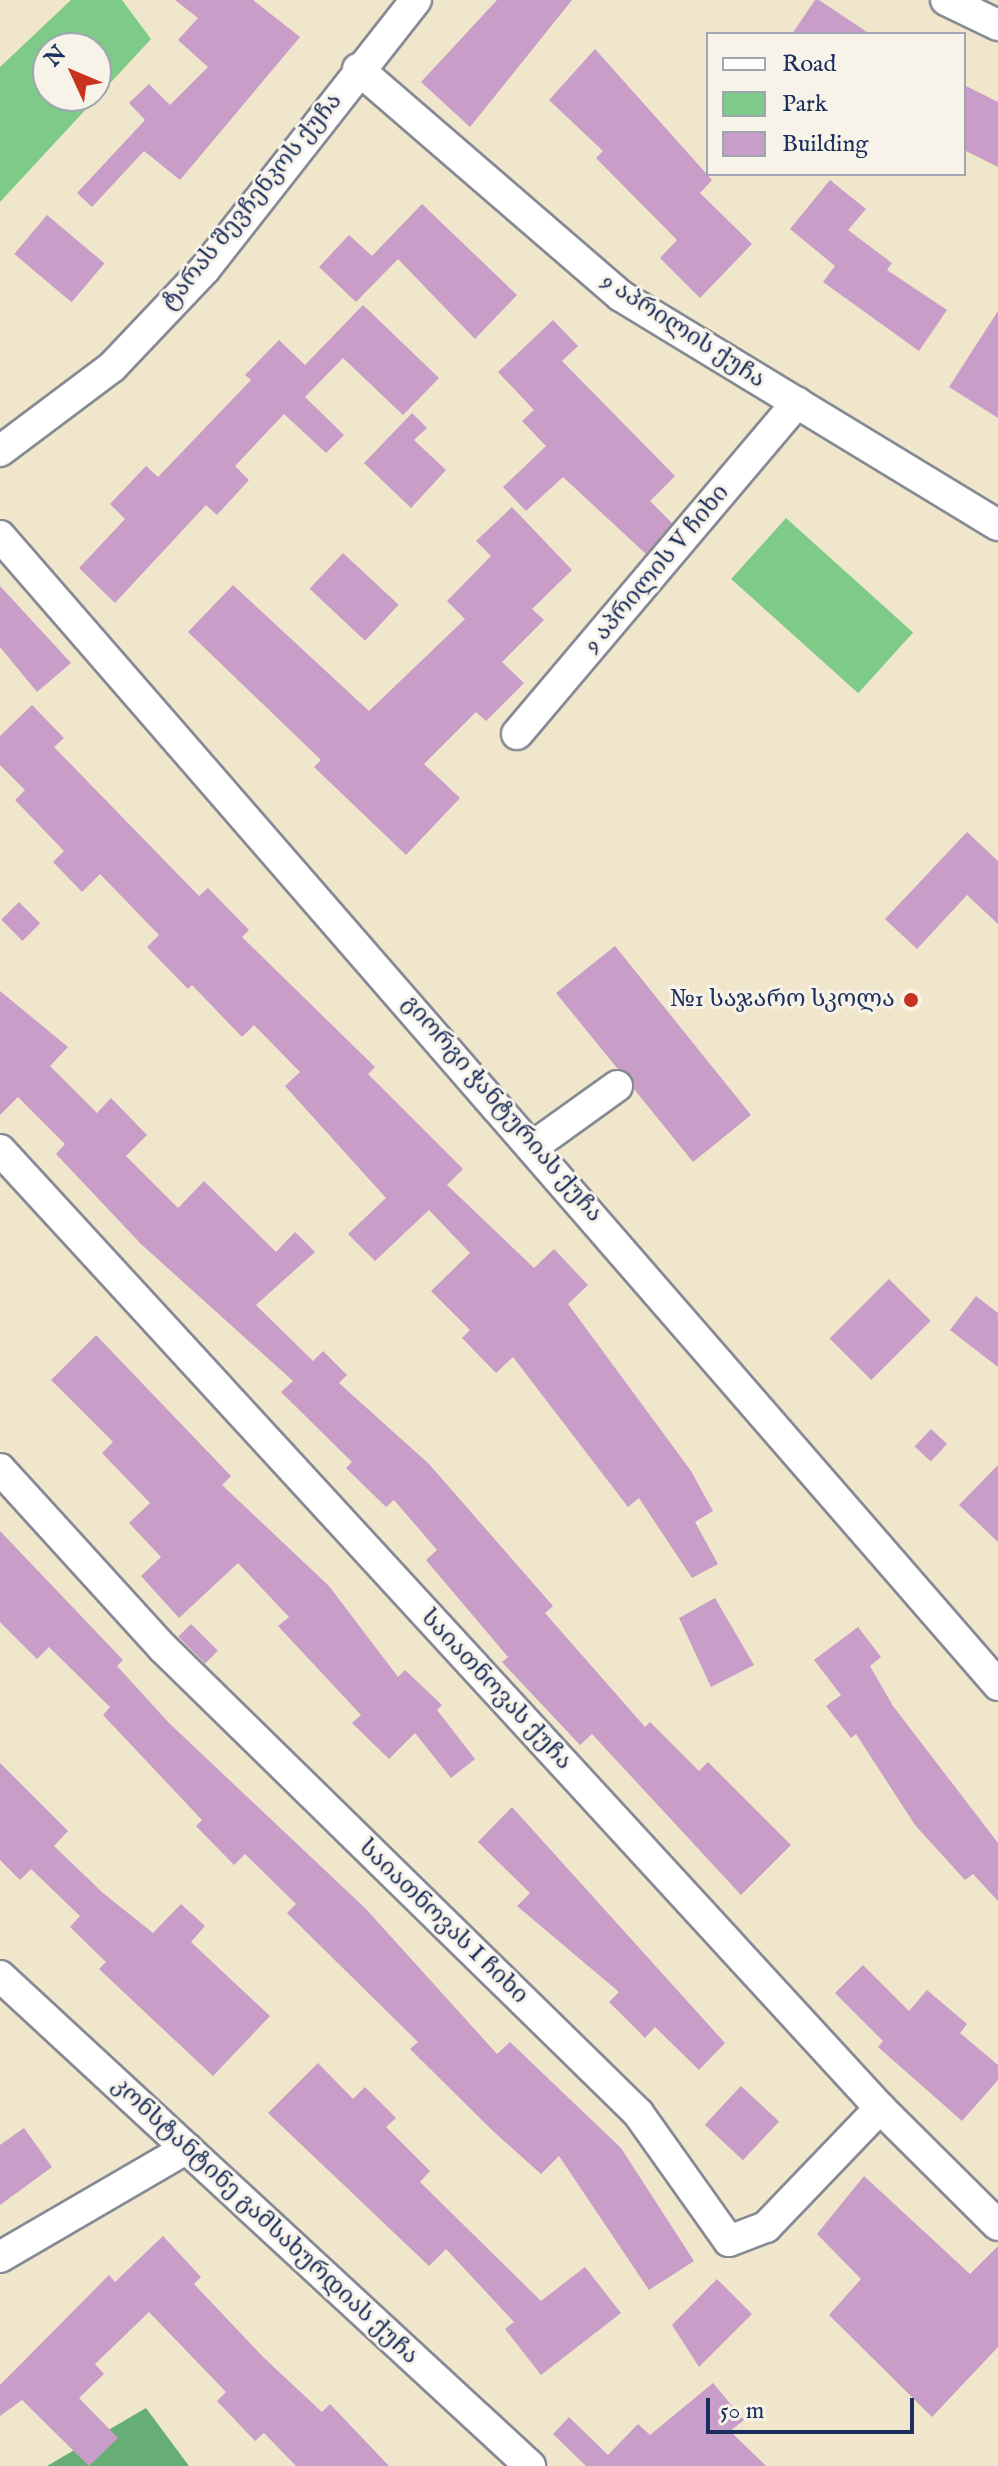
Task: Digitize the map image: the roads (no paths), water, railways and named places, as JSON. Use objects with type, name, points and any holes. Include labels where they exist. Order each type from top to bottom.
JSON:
[{"type":"street","name":"ტარას შევჩენკოს ქუჩა","points":[[0,451],[112,367],[184,290],[416,0]]},
{"type":"street","points":[[946,0],[998,25]]},
{"type":"street","name":"9 აპრილის ქუჩა","points":[[358,69],[621,296],[998,525]]},
{"type":"street","name":"9 აპრილის V ჩიხი","points":[[517,734],[797,403]]},
{"type":"street","name":"გიორგი ჭანტურიას ქუჩა","points":[[0,536],[535,1145],[998,1685]]},
{"type":"street","points":[[535,1145],[617,1086]]},
{"type":"street","name":"საიათნოვას ქუჩა","points":[[0,1150],[880,2108],[998,2225]]},
{"type":"street","name":"საიათნოვას I ჩიხი","points":[[0,1469],[163,1648],[638,2113],[729,2241],[766,2227],[880,2108]]},
{"type":"street","name":"კონსტანტინე გამსახურდიას ქუჩა","points":[[0,1976],[530,2466]]},
{"type":"street","points":[[0,2257],[187,2148]]},
{"type":"place","name":"№1 საჯარო სკოლა","points":[[911,1000]]}]
